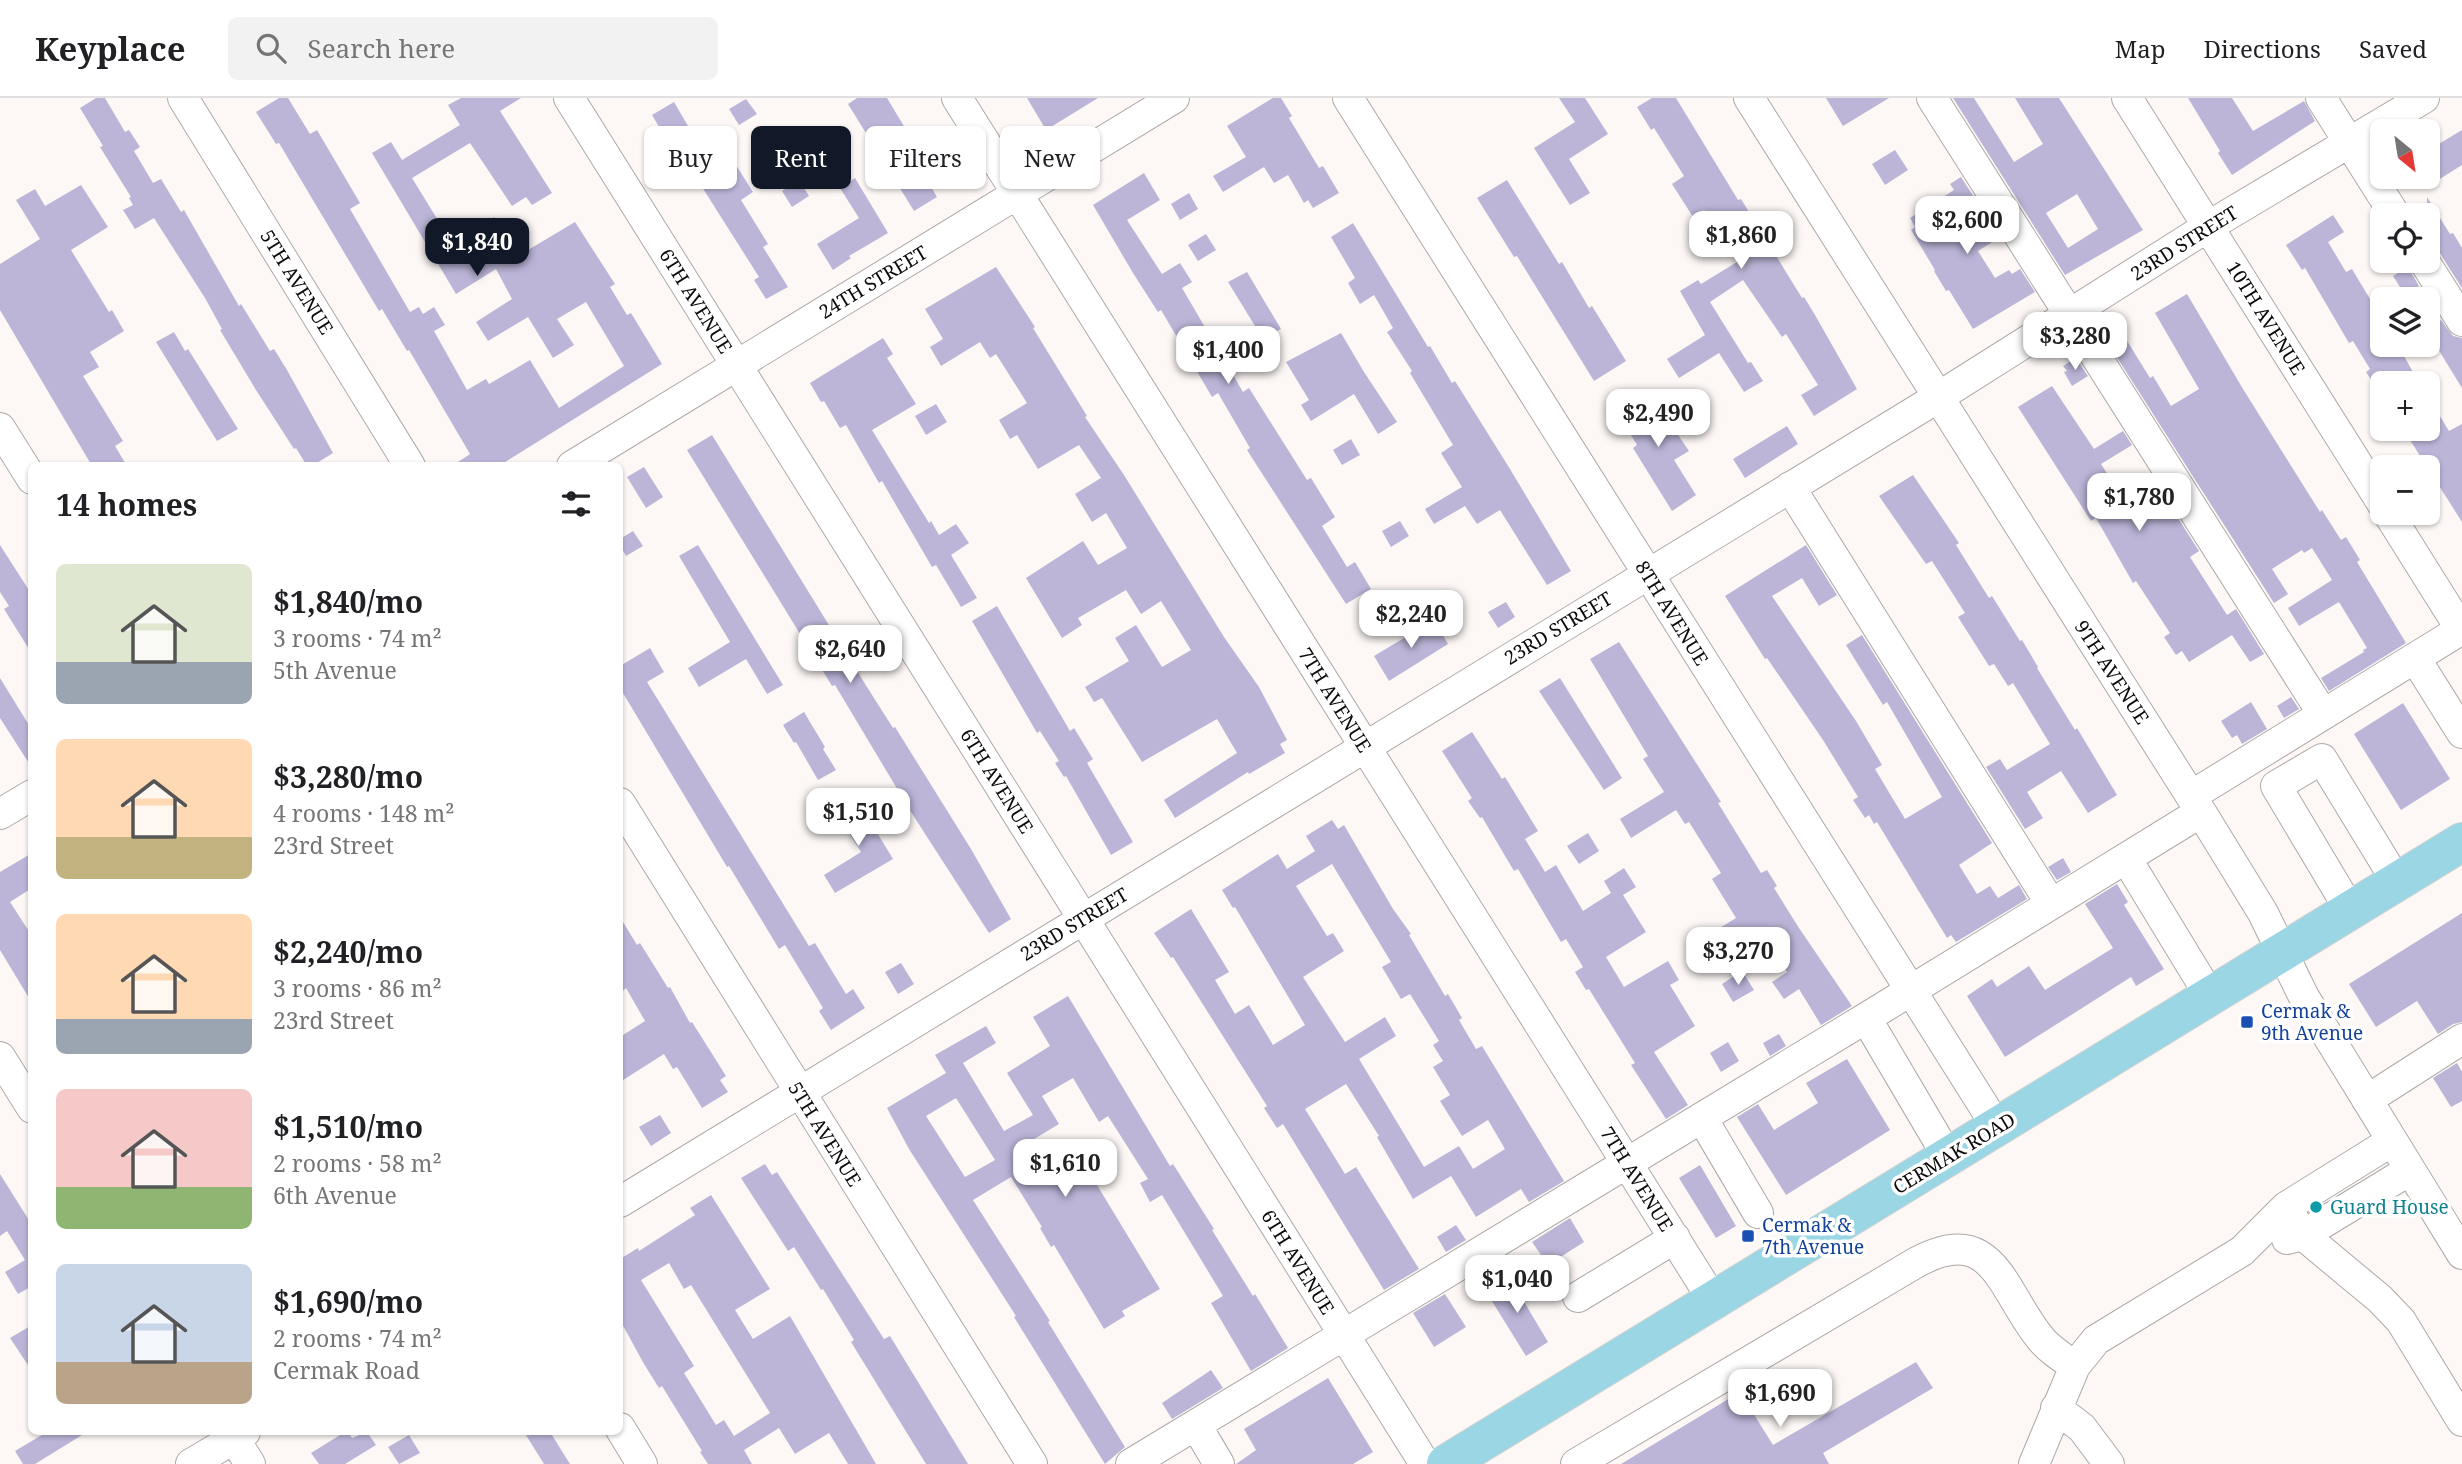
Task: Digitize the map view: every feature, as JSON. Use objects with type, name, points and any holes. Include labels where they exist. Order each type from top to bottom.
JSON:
[{"type":"main road","name":"CERMAK ROAD","points":[[1446,1464],[2462,842]]},
{"type":"street","name":"5TH AVENUE","points":[[183,98],[408,462]]},
{"type":"street","name":"6TH AVENUE","points":[[569,98],[1425,1464]]},
{"type":"street","name":"7TH AVENUE","points":[[957,98],[1713,1300]]},
{"type":"street","name":"24TH STREET","points":[[578,462],[1174,98]]},
{"type":"street","name":"8TH AVENUE","points":[[1348,98],[1997,1127]]},
{"type":"street","name":"9TH AVENUE","points":[[1749,98],[2196,804],[2263,913],[2304,997],[2462,1254]]},
{"type":"street","points":[[1932,98],[2323,714]]},
{"type":"street","name":"10TH AVENUE","points":[[2127,98],[2370,484]]},
{"type":"street","points":[[2320,98],[2387,203]]},
{"type":"street","name":"23RD STREET","points":[[623,1200],[1937,398],[2209,226],[2424,98]]},
{"type":"street","points":[[2432,273],[2462,321]]},
{"type":"street","points":[[0,428],[28,473]]},
{"type":"street","points":[[1790,487],[2051,904]]},
{"type":"street","points":[[1131,1464],[2126,858],[2257,756],[2462,630],[2396,525]]},
{"type":"street","points":[[2416,658],[2462,733]]},
{"type":"street","points":[[2257,756],[2350,911]]},
{"type":"street","points":[[2276,786],[2322,759],[2398,882]]},
{"type":"street","points":[[0,814],[28,797]]},
{"type":"street","name":"5TH AVENUE","points":[[623,808],[1032,1464]]},
{"type":"street","points":[[2126,858],[2210,996]]},
{"type":"street","points":[[1866,1018],[1948,1157]]},
{"type":"street","points":[[2367,1100],[2462,1039]]},
{"type":"street","points":[[0,1057],[28,1102]]},
{"type":"street","points":[[1702,1118],[1758,1213]]},
{"type":"street","points":[[2034,1464],[2075,1366],[2096,1340],[2242,1251],[2286,1207],[2392,1141]]},
{"type":"street","points":[[2242,1251],[2303,1235],[2410,1170]]},
{"type":"street","points":[[2286,1207],[2303,1235],[2401,1321],[2462,1421]]},
{"type":"street","points":[[1577,1297],[1675,1238]]},
{"type":"street","points":[[1576,1464],[1940,1251],[1968,1252],[1981,1257],[1995,1268],[2039,1337],[2075,1366]]},
{"type":"street","points":[[2056,1408],[2082,1428],[2109,1464]]},
{"type":"street","points":[[1196,1425],[1219,1464]]},
{"type":"street","points":[[623,1433],[642,1464]]},
{"type":"street","points":[[191,1464],[234,1435]]},
{"type":"street","points":[[236,1435],[250,1464]]},
{"type":"building","points":[[96,98],[105,98],[125,132],[129,130],[140,147],[134,151],[153,183],[161,179],[181,212],[184,210],[239,306],[241,304],[270,351],[274,349],[287,370],[333,453],[318,462],[305,462],[296,448],[294,449],[220,330],[222,329],[205,298],[154,218],[135,229],[123,210],[133,205],[129,198],[131,197],[80,108]]},
{"type":"building","points":[[279,98],[288,98],[310,134],[317,130],[360,203],[350,209],[410,312],[419,307],[423,314],[434,307],[445,325],[434,331],[467,390],[486,379],[489,384],[530,360],[559,408],[624,366],[586,302],[557,319],[574,345],[553,358],[528,317],[488,341],[476,322],[512,299],[496,269],[456,294],[372,153],[391,142],[402,160],[460,125],[448,105],[461,98],[521,98],[500,111],[552,193],[532,205],[526,197],[512,206],[470,143],[412,178],[452,243],[494,217],[518,256],[575,222],[615,284],[610,287],[627,315],[631,313],[662,364],[505,462],[458,462],[470,454],[409,350],[407,351],[382,309],[379,311],[279,143],[276,144],[256,112]]},
{"type":"building","points":[[857,98],[887,98],[904,126],[865,126],[865,132],[848,104]]},
{"type":"building","points":[[1027,98],[1098,98],[1052,126],[1044,126]]},
{"type":"building","points":[[1273,98],[1281,98],[1292,116],[1289,118],[1319,168],[1323,166],[1339,193],[1313,208],[1308,200],[1304,203],[1288,175],[1274,183],[1264,167],[1223,192],[1213,176],[1246,157],[1227,126]]},
{"type":"building","points":[[1559,98],[1585,98],[1608,134],[1569,159],[1590,193],[1570,205],[1534,148],[1575,122]]},
{"type":"building","points":[[1652,98],[1676,98],[1738,200],[1741,199],[1802,298],[1804,297],[1857,389],[1814,416],[1801,395],[1818,385],[1786,334],[1782,337],[1743,280],[1710,302],[1748,363],[1751,362],[1763,381],[1744,392],[1719,353],[1679,378],[1667,359],[1705,335],[1680,291],[1698,280],[1701,284],[1737,262],[1704,210],[1693,217],[1672,184],[1684,176],[1654,128],[1651,130],[1637,107]]},
{"type":"building","points":[[1826,98],[1889,98],[1843,126]]},
{"type":"building","points":[[1953,98],[1974,98],[2014,162],[2043,144],[2015,98],[2059,98],[2143,230],[2065,275]],"holes":[[[2077,194],[2098,229],[2068,248],[2046,213]]]},
{"type":"building","points":[[2188,98],[2232,98],[2253,131],[2304,101],[2315,121],[2232,175]]},
{"type":"building","points":[[746,99],[757,114],[739,125],[729,109]]},
{"type":"building","points":[[674,102],[688,126],[659,126],[652,115]]},
{"type":"building","points":[[2462,130],[2462,165],[2440,179],[2440,143]]},
{"type":"building","points":[[1895,150],[1908,170],[1885,185],[1872,164]]},
{"type":"building","points":[[737,167],[753,192],[741,200],[768,244],[763,247],[788,287],[766,299],[754,280],[759,277],[703,189],[737,189]]},
{"type":"building","points":[[1144,173],[1160,200],[1127,220],[1162,274],[1180,263],[1192,282],[1182,288],[1243,392],[1249,388],[1307,480],[1311,478],[1335,517],[1322,526],[1347,567],[1355,562],[1371,589],[1346,604],[1247,450],[1250,448],[1218,393],[1212,397],[1161,310],[1158,312],[1093,205]]},
{"type":"building","points":[[1961,177],[2000,237],[1978,251],[1995,278],[2009,270],[2012,274],[2020,269],[2035,292],[1973,329],[1934,271],[1911,230],[1915,227],[1910,218],[1954,190],[1950,184]]},
{"type":"building","points":[[855,178],[888,233],[849,256],[851,258],[833,270],[817,244],[859,218],[841,189],[851,189],[851,181]]},
{"type":"building","points":[[1507,180],[1559,264],[1562,262],[1589,308],[1592,306],[1626,361],[1594,381],[1517,256],[1514,257],[1477,198]]},
{"type":"building","points":[[81,185],[108,227],[71,250],[109,312],[112,310],[124,331],[90,352],[99,367],[83,376],[123,441],[115,446],[125,462],[90,462],[0,310],[0,264],[40,239],[16,200],[35,189],[45,206]]},
{"type":"building","points":[[805,189],[809,196],[792,207],[782,191]]},
{"type":"building","points":[[900,189],[932,189],[937,197],[914,211]]},
{"type":"building","points":[[1189,193],[1198,209],[1180,220],[1171,204]]},
{"type":"building","points":[[2333,215],[2344,232],[2328,242],[2346,272],[2352,269],[2370,299],[2370,357],[2405,357],[2412,371],[2370,371],[2370,378],[2366,372],[2370,369],[2353,341],[2349,343],[2305,268],[2302,270],[2286,245]]},
{"type":"building","points":[[2440,218],[2462,248],[2462,288],[2440,254]]},
{"type":"building","points":[[1353,223],[1428,347],[1430,346],[1452,383],[1455,381],[1571,571],[1547,585],[1500,510],[1477,524],[1465,506],[1434,524],[1425,509],[1462,487],[1441,453],[1453,445],[1387,332],[1393,328],[1374,295],[1360,304],[1348,283],[1355,278],[1331,237]]},
{"type":"building","points":[[1206,234],[1216,250],[1198,261],[1188,245]]},
{"type":"building","points":[[996,267],[1035,327],[1033,328],[1087,416],[1085,417],[1224,637],[1259,687],[1287,740],[1280,744],[1285,753],[1249,774],[1248,772],[1175,818],[1164,800],[1237,753],[1217,719],[1142,762],[1102,698],[1094,702],[1085,687],[1129,661],[1115,638],[1136,625],[1162,667],[1191,650],[1161,601],[1141,614],[1126,590],[1078,618],[1082,625],[1062,638],[1026,578],[1083,541],[1098,565],[1127,548],[1106,513],[1092,522],[1075,494],[1101,478],[1079,445],[1038,469],[1017,435],[1010,439],[999,420],[1027,403],[996,354],[990,358],[980,342],[941,366],[930,347],[943,339],[925,309]]},
{"type":"building","points":[[1247,272],[1281,329],[1263,339],[1228,282]]},
{"type":"building","points":[[2398,273],[2411,273],[2419,286],[2400,287],[2393,276]]},
{"type":"building","points":[[2187,294],[2320,512],[2322,510],[2341,540],[2346,537],[2360,560],[2357,562],[2406,643],[2329,691],[2321,678],[2367,648],[2339,602],[2299,626],[2288,608],[2332,580],[2312,548],[2304,553],[2302,550],[2272,569],[2288,594],[2274,603],[2109,345],[2124,336],[2171,406],[2199,389],[2155,313]]},
{"type":"building","points":[[2440,321],[2453,336],[2462,338],[2462,388],[2440,352]]},
{"type":"building","points":[[174,332],[185,351],[188,349],[238,429],[217,441],[156,342]]},
{"type":"building","points":[[1341,333],[1397,422],[1378,434],[1354,394],[1311,421],[1301,405],[1309,400],[1286,362]]},
{"type":"building","points":[[883,338],[893,354],[887,358],[916,404],[872,430],[939,535],[956,524],[969,543],[951,555],[977,598],[961,607],[936,565],[932,567],[846,425],[840,428],[810,383]]},
{"type":"building","points":[[2076,358],[2088,376],[2072,386],[2063,366]]},
{"type":"building","points":[[2052,386],[2094,449],[2123,431],[2132,445],[2101,464],[2119,492],[2149,473],[2199,551],[2190,557],[2227,615],[2236,609],[2264,654],[2250,662],[2232,635],[2189,662],[2182,651],[2176,655],[2164,637],[2170,633],[2136,581],[2133,583],[2096,518],[2091,521],[2018,407]]},
{"type":"building","points":[[1649,392],[1689,451],[1674,460],[1696,495],[1672,511],[1633,448],[1637,445],[1617,412]]},
{"type":"building","points":[[936,404],[947,422],[926,435],[915,416]]},
{"type":"building","points":[[2440,416],[2449,431],[2462,424],[2462,522],[2440,487],[2440,455],[2419,455],[2411,441],[2440,441]]},
{"type":"building","points":[[1787,426],[1798,444],[1745,478],[1733,459]]},
{"type":"building","points":[[712,435],[867,687],[971,849],[1011,919],[989,933],[911,812],[835,685],[832,686],[687,450]]},
{"type":"building","points":[[1351,439],[1360,455],[1342,465],[1333,450]]},
{"type":"building","points":[[644,467],[663,497],[646,508],[627,477]]},
{"type":"building","points":[[1913,475],[1959,543],[1956,545],[1989,598],[1992,596],[2020,641],[2022,640],[2117,795],[2088,813],[2061,771],[2027,792],[2043,818],[2025,829],[1986,767],[2000,759],[2007,770],[2050,744],[2013,683],[2008,686],[1994,664],[1989,666],[1958,617],[1965,613],[1932,561],[1926,564],[1879,496]]},
{"type":"building","points":[[1400,521],[1409,536],[1391,547],[1382,531]]},
{"type":"building","points":[[633,531],[643,546],[626,556],[623,537]]},
{"type":"building","points":[[0,545],[28,589],[28,648],[4,609],[9,606],[0,592]]},
{"type":"building","points":[[698,545],[783,685],[767,694],[746,659],[699,687],[688,668],[730,642],[679,556]]},
{"type":"building","points":[[1806,545],[1837,595],[1819,606],[1802,578],[1772,596],[1856,721],[1882,765],[1875,769],[1905,819],[1942,797],[1887,702],[1883,705],[1846,645],[1862,635],[1992,843],[1959,865],[1977,894],[1990,886],[1998,898],[2019,885],[2027,899],[1956,942],[1951,935],[1947,938],[1877,822],[1874,824],[1869,815],[1865,818],[1853,800],[1858,797],[1823,740],[1767,658],[1765,659],[1725,596]]},
{"type":"building","points":[[1506,602],[1515,617],[1498,628],[1488,612]]},
{"type":"building","points":[[997,606],[1070,731],[1074,728],[1093,759],[1087,763],[1133,842],[1111,855],[1066,776],[1064,777],[1055,763],[1059,761],[1040,731],[1037,733],[972,621]]},
{"type":"building","points":[[1434,620],[1448,644],[1389,681],[1374,656]]},
{"type":"building","points":[[1619,642],[1721,802],[1718,803],[1761,873],[1767,870],[1777,886],[1774,888],[1799,928],[1852,1006],[1821,1025],[1799,989],[1784,999],[1772,982],[1787,972],[1761,928],[1716,956],[1705,937],[1736,918],[1712,879],[1721,873],[1689,822],[1685,824],[1676,810],[1631,838],[1620,819],[1664,792],[1643,759],[1648,756],[1590,659]]},
{"type":"building","points":[[650,648],[664,672],[647,682],[809,946],[815,943],[846,994],[853,989],[865,1008],[831,1030],[819,1011],[823,1008],[785,945],[779,949],[623,693],[623,664]]},
{"type":"building","points":[[0,678],[28,724],[28,762],[0,718]]},
{"type":"building","points":[[1560,678],[1622,778],[1604,790],[1539,691]]},
{"type":"building","points":[[2291,697],[2299,709],[2284,718],[2277,706]]},
{"type":"building","points":[[2251,702],[2267,729],[2242,744],[2237,735],[2232,738],[2221,721]]},
{"type":"building","points":[[2403,703],[2450,779],[2401,810],[2354,734]]},
{"type":"building","points":[[804,712],[836,770],[818,780],[783,725]]},
{"type":"building","points":[[1472,732],[1502,779],[1505,777],[1538,831],[1525,839],[1545,872],[1556,865],[1583,911],[1611,893],[1604,881],[1624,868],[1636,887],[1623,895],[1646,932],[1606,957],[1624,987],[1668,961],[1679,980],[1670,985],[1695,1026],[1654,1052],[1688,1105],[1666,1119],[1631,1065],[1635,1063],[1589,989],[1586,990],[1575,972],[1583,967],[1566,939],[1561,942],[1518,869],[1514,871],[1482,817],[1480,818],[1468,801],[1472,798],[1442,751]]},
{"type":"building","points":[[856,798],[893,859],[835,893],[824,875],[861,852],[835,811]]},
{"type":"building","points":[[1332,820],[1338,829],[1344,825],[1393,909],[1411,934],[1409,935],[1445,996],[1448,994],[1476,1049],[1482,1046],[1564,1181],[1529,1202],[1521,1189],[1476,1217],[1451,1176],[1413,1199],[1377,1137],[1379,1136],[1346,1084],[1305,1109],[1345,1174],[1356,1167],[1419,1269],[1384,1290],[1283,1124],[1277,1128],[1264,1108],[1267,1106],[1173,957],[1171,958],[1154,933],[1191,909],[1229,972],[1215,980],[1235,1014],[1249,1005],[1273,1045],[1305,1025],[1235,907],[1233,908],[1222,890],[1278,854],[1287,869],[1315,851],[1306,836]],"holes":[[[1332,864],[1391,962],[1382,967],[1401,999],[1410,994],[1439,1041],[1433,1045],[1443,1061],[1433,1067],[1450,1095],[1440,1101],[1462,1136],[1488,1120],[1505,1149],[1473,1169],[1459,1146],[1424,1167],[1359,1059],[1396,1036],[1385,1017],[1345,1042],[1303,977],[1344,951],[1333,933],[1327,936],[1296,886]]]},
{"type":"building","points":[[1588,833],[1599,851],[1579,864],[1567,846]]},
{"type":"building","points":[[28,855],[28,891],[10,902],[28,930],[28,996],[0,950],[0,872]]},
{"type":"building","points":[[2063,858],[2071,872],[2057,880],[2048,867]]},
{"type":"building","points":[[2117,884],[2128,902],[2124,905],[2164,969],[2136,986],[2131,977],[2005,1057],[1967,996],[1992,979],[1997,987],[2029,966],[2045,990],[2113,948],[2085,904]]},
{"type":"building","points":[[2462,913],[2462,1022],[2453,1024],[2438,1034],[2417,1001],[2376,1027],[2349,984]]},
{"type":"building","points":[[623,922],[637,945],[640,943],[668,988],[670,987],[690,1023],[692,1022],[726,1076],[720,1080],[728,1092],[702,1108],[677,1067],[673,1069],[664,1054],[623,1080],[623,1035],[645,1021],[626,988],[623,990]]},
{"type":"building","points":[[901,963],[914,984],[898,994],[885,972]]},
{"type":"building","points":[[1742,971],[1754,990],[1733,1002],[1722,984]]},
{"type":"building","points":[[1068,996],[1170,1166],[1173,1164],[1253,1296],[1255,1294],[1288,1348],[1251,1371],[1211,1303],[1223,1296],[1162,1195],[1150,1202],[1140,1183],[1148,1179],[1108,1116],[1099,1122],[1073,1078],[1042,1096],[1059,1124],[1021,1147],[1038,1176],[1077,1152],[1160,1289],[1122,1311],[1125,1316],[1104,1329],[1054,1245],[1051,1247],[1040,1228],[1042,1227],[1011,1177],[973,1200],[1050,1321],[1048,1322],[1125,1447],[1105,1464],[1014,1317],[1016,1316],[909,1149],[887,1108],[946,1073],[935,1055],[986,1026],[996,1043],[963,1063],[1004,1131],[1033,1115],[1007,1073],[1050,1046],[1033,1017]],"holes":[[[956,1098],[995,1160],[965,1177],[926,1116]]]},
{"type":"building","points":[[1779,1034],[1786,1046],[1770,1056],[1763,1043]]},
{"type":"building","points":[[1728,1042],[1739,1061],[1721,1072],[1710,1053]]},
{"type":"building","points":[[1847,1059],[1890,1130],[1786,1195],[1737,1117],[1758,1104],[1774,1130],[1818,1103],[1806,1083]]},
{"type":"building","points":[[2457,1063],[2462,1072],[2462,1101],[2451,1107],[2433,1078]]},
{"type":"building","points":[[660,1115],[671,1133],[651,1146],[639,1127]]},
{"type":"building","points":[[765,1164],[772,1175],[777,1172],[884,1339],[890,1336],[968,1464],[926,1464],[851,1342],[854,1340],[823,1289],[821,1290],[794,1247],[788,1251],[741,1178]]},
{"type":"building","points":[[1700,1165],[1736,1226],[1716,1238],[1679,1178]]},
{"type":"building","points":[[0,1174],[28,1219],[28,1288],[18,1294],[5,1272],[25,1260],[7,1231],[0,1236]]},
{"type":"building","points":[[711,1195],[770,1289],[735,1310],[753,1339],[790,1316],[876,1464],[848,1464],[829,1433],[795,1454],[779,1428],[744,1450],[752,1464],[708,1464],[662,1386],[659,1388],[644,1364],[623,1326],[623,1257],[638,1248],[639,1251],[695,1215],[690,1208]],"holes":[[[669,1263],[684,1289],[691,1285],[770,1413],[734,1436],[724,1420],[716,1425],[684,1373],[694,1366],[641,1280]]]},
{"type":"building","points":[[1570,1218],[1584,1242],[1548,1265],[1532,1242]]},
{"type":"building","points":[[1456,1225],[1466,1240],[1446,1252],[1437,1237]]},
{"type":"building","points":[[1508,1275],[1548,1342],[1526,1356],[1485,1290]]},
{"type":"building","points":[[1445,1294],[1466,1327],[1434,1347],[1413,1313]]},
{"type":"building","points":[[28,1327],[28,1365],[10,1338]]},
{"type":"building","points":[[1916,1362],[1933,1388],[1823,1453],[1829,1464],[1621,1464],[1740,1392],[1773,1445]]},
{"type":"building","points":[[1211,1370],[1223,1388],[1172,1419],[1162,1403]]},
{"type":"building","points":[[1328,1378],[1373,1452],[1353,1464],[1236,1464],[1256,1450],[1244,1429]]},
{"type":"building","points":[[42,1435],[82,1435],[35,1464],[23,1464],[15,1451]]},
{"type":"building","points":[[340,1435],[350,1435],[352,1438],[369,1435],[376,1445],[345,1464],[319,1464],[311,1453]]},
{"type":"building","points":[[409,1435],[420,1453],[399,1464],[388,1447]]},
{"type":"building","points":[[526,1435],[552,1435],[570,1464],[544,1464]]},
{"type":"place","name":"Cermak & 9th Avenue","points":[[2247,1022]]},
{"type":"place","name":"Guard House","points":[[2316,1207]]},
{"type":"place","name":"Cermak & 7th Avenue","points":[[1748,1236]]}]
